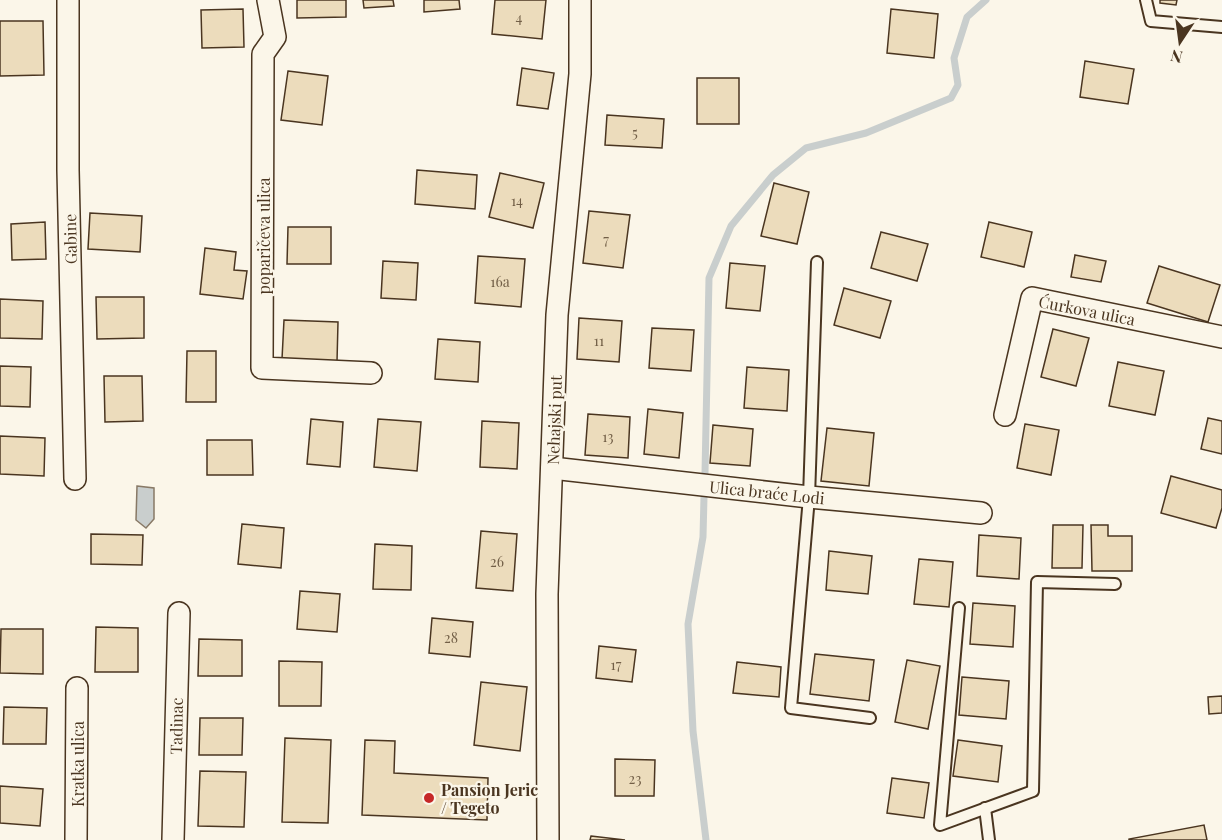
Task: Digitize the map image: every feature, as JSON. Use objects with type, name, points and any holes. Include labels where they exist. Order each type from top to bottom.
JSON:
[{"type":"street","name":"Gabine","points":[[68,0],[68,170],[75,479]]},
{"type":"street","name":"poparičeva ulica","points":[[268,0],[275,37],[263,54],[262,368],[371,373]]},
{"type":"street","name":"Nehajski put","points":[[548,840],[547,606],[557,315],[580,74],[580,0]]},
{"type":"street","name":"Ćurkova ulica","points":[[1005,415],[1032,298],[1222,337]]},
{"type":"street","name":"Ulica braće Lodi","points":[[552,468],[809,497],[981,513]]},
{"type":"street","name":"Tadinac","points":[[173,840],[179,613]]},
{"type":"street","name":"Kratka ulica","points":[[76,840],[77,688]]},
{"type":"lane","points":[[1146,0],[1151,21],[1222,27]]},
{"type":"lane","points":[[817,262],[809,497],[791,708],[870,718]]},
{"type":"lane","points":[[959,608],[940,825],[1033,791],[1037,582],[1115,584]]},
{"type":"lane","points":[[985,808],[989,840]]},
{"type":"shaded area","points":[[137,486],[154,488],[154,519],[146,528],[136,520]]},
{"type":"building","points":[[297,0],[346,0],[346,17],[297,18]]},
{"type":"building","points":[[363,0],[393,0],[394,6],[364,8]]},
{"type":"building","points":[[424,0],[459,0],[460,9],[424,12]]},
{"type":"building","points":[[495,0],[546,0],[542,39],[492,34]]},
{"type":"building","points":[[1160,0],[1177,0],[1176,5],[1160,3]]},
{"type":"building","points":[[243,9],[244,47],[202,48],[201,10]]},
{"type":"building","points":[[891,9],[938,14],[934,58],[887,53]]},
{"type":"building","points":[[0,21],[43,21],[44,75],[0,76]]},
{"type":"building","points":[[1085,61],[1134,69],[1128,104],[1080,97]]},
{"type":"building","points":[[522,68],[554,73],[548,109],[517,105]]},
{"type":"building","points":[[288,71],[328,76],[322,125],[281,120]]},
{"type":"building","points":[[697,78],[739,78],[739,124],[697,124]]},
{"type":"building","points":[[607,115],[664,119],[662,148],[605,145]]},
{"type":"building","points":[[417,170],[477,175],[475,209],[415,204]]},
{"type":"building","points":[[500,173],[544,183],[533,228],[489,217]]},
{"type":"building","points":[[774,183],[809,192],[797,244],[761,236]]},
{"type":"building","points":[[589,211],[630,215],[623,268],[583,263]]},
{"type":"building","points":[[90,213],[142,216],[140,252],[88,249]]},
{"type":"building","points":[[45,222],[46,259],[12,260],[11,224]]},
{"type":"building","points":[[989,222],[1032,232],[1024,267],[981,257]]},
{"type":"building","points":[[288,227],[331,227],[331,264],[287,264]]},
{"type":"building","points":[[881,232],[928,244],[917,281],[871,268]]},
{"type":"building","points":[[205,248],[236,252],[234,270],[247,271],[243,299],[200,294]]},
{"type":"building","points":[[1075,255],[1106,261],[1101,282],[1071,277]]},
{"type":"building","points":[[478,256],[525,259],[521,307],[475,303]]},
{"type":"building","points":[[383,261],[418,263],[416,300],[381,298]]},
{"type":"building","points":[[730,263],[765,266],[760,311],[726,308]]},
{"type":"building","points":[[1159,266],[1220,285],[1208,322],[1147,303]]},
{"type":"building","points":[[844,288],[891,301],[880,338],[834,325]]},
{"type":"building","points":[[96,297],[144,297],[144,338],[97,339]]},
{"type":"building","points":[[0,299],[43,301],[42,339],[0,338]]},
{"type":"building","points":[[579,318],[622,321],[619,362],[577,359]]},
{"type":"building","points":[[284,320],[338,322],[337,362],[282,359]]},
{"type":"building","points":[[652,328],[694,330],[691,371],[649,368]]},
{"type":"building","points":[[1053,329],[1089,338],[1076,386],[1041,377]]},
{"type":"building","points":[[438,339],[480,342],[478,382],[435,379]]},
{"type":"building","points":[[187,351],[216,351],[216,402],[186,402]]},
{"type":"building","points":[[1118,362],[1164,371],[1155,415],[1109,406]]},
{"type":"building","points":[[0,366],[31,367],[30,407],[0,406]]},
{"type":"building","points":[[747,367],[789,370],[787,411],[744,408]]},
{"type":"building","points":[[104,376],[142,376],[143,421],[105,422]]},
{"type":"building","points":[[648,409],[683,413],[679,458],[644,454]]},
{"type":"building","points":[[588,414],[630,417],[628,458],[585,455]]},
{"type":"building","points":[[1208,418],[1222,421],[1222,454],[1201,449]]},
{"type":"building","points":[[311,419],[343,422],[340,467],[307,464]]},
{"type":"building","points":[[378,419],[421,422],[417,471],[374,467]]},
{"type":"building","points":[[482,421],[519,423],[517,469],[480,467]]},
{"type":"building","points":[[1025,424],[1059,430],[1051,475],[1017,468]]},
{"type":"building","points":[[713,425],[753,429],[750,466],[710,463]]},
{"type":"building","points":[[827,428],[874,433],[869,486],[821,481]]},
{"type":"building","points":[[0,436],[45,438],[44,476],[0,474]]},
{"type":"building","points":[[207,440],[252,440],[253,475],[207,475]]},
{"type":"building","points":[[1171,476],[1222,490],[1222,508],[1216,528],[1161,513]]},
{"type":"building","points":[[242,524],[284,528],[281,568],[238,564]]},
{"type":"building","points":[[1053,525],[1083,525],[1082,568],[1052,568]]},
{"type":"building","points":[[1091,525],[1108,525],[1108,536],[1132,536],[1132,571],[1092,571]]},
{"type":"building","points":[[481,531],[517,534],[513,591],[476,588]]},
{"type":"building","points":[[91,534],[143,535],[142,565],[91,564]]},
{"type":"building","points":[[979,535],[1021,538],[1019,579],[977,576]]},
{"type":"building","points":[[375,544],[412,546],[411,590],[373,589]]},
{"type":"building","points":[[829,551],[872,556],[868,594],[826,590]]},
{"type":"building","points":[[919,559],[953,562],[949,607],[914,604]]},
{"type":"building","points":[[300,591],[340,594],[337,632],[297,629]]},
{"type":"building","points":[[973,603],[1015,606],[1013,647],[970,644]]},
{"type":"building","points":[[432,618],[473,622],[470,657],[429,653]]},
{"type":"building","points":[[96,627],[138,628],[138,672],[95,672]]},
{"type":"building","points":[[1,629],[43,629],[43,674],[0,673]]},
{"type":"building","points":[[199,639],[242,640],[242,676],[198,676]]},
{"type":"building","points":[[599,646],[636,650],[632,682],[596,678]]},
{"type":"building","points":[[815,654],[874,660],[869,701],[810,694]]},
{"type":"building","points":[[907,660],[940,666],[928,729],[895,722]]},
{"type":"building","points":[[279,661],[322,662],[321,706],[279,706]]},
{"type":"building","points":[[737,662],[781,667],[779,697],[733,693]]},
{"type":"building","points":[[962,677],[1009,681],[1006,719],[959,715]]},
{"type":"building","points":[[481,682],[527,687],[520,751],[474,745]]},
{"type":"building","points":[[1222,696],[1222,713],[1209,714],[1208,697]]},
{"type":"building","points":[[4,707],[47,708],[46,744],[3,744]]},
{"type":"building","points":[[200,718],[243,718],[242,755],[199,755]]},
{"type":"building","points":[[285,738],[331,740],[328,823],[282,822]]},
{"type":"building","points":[[365,740],[395,741],[394,773],[488,778],[487,820],[362,815]]},
{"type":"building","points":[[958,740],[1002,746],[998,782],[953,776]]},
{"type":"building","points":[[615,759],[655,760],[654,796],[615,796]]},
{"type":"building","points":[[200,771],[246,772],[244,827],[198,826]]},
{"type":"building","points":[[892,778],[929,783],[924,818],[887,813]]},
{"type":"building","points":[[0,786],[43,789],[40,826],[0,823]]},
{"type":"building","points":[[1204,825],[1207,840],[1129,840],[1129,839]]},
{"type":"building","points":[[591,836],[625,840],[590,840]]},
{"type":"waterway","points":[[705,473],[709,278],[731,226],[773,175],[806,148],[866,133],[951,98],[958,85],[954,58],[967,17],[986,0]]},
{"type":"waterway","points":[[704,497],[703,537],[688,624],[693,731],[706,840]]},
{"type":"place","name":"Pansion Jeric / Tegeto","points":[[429,798]]}]
